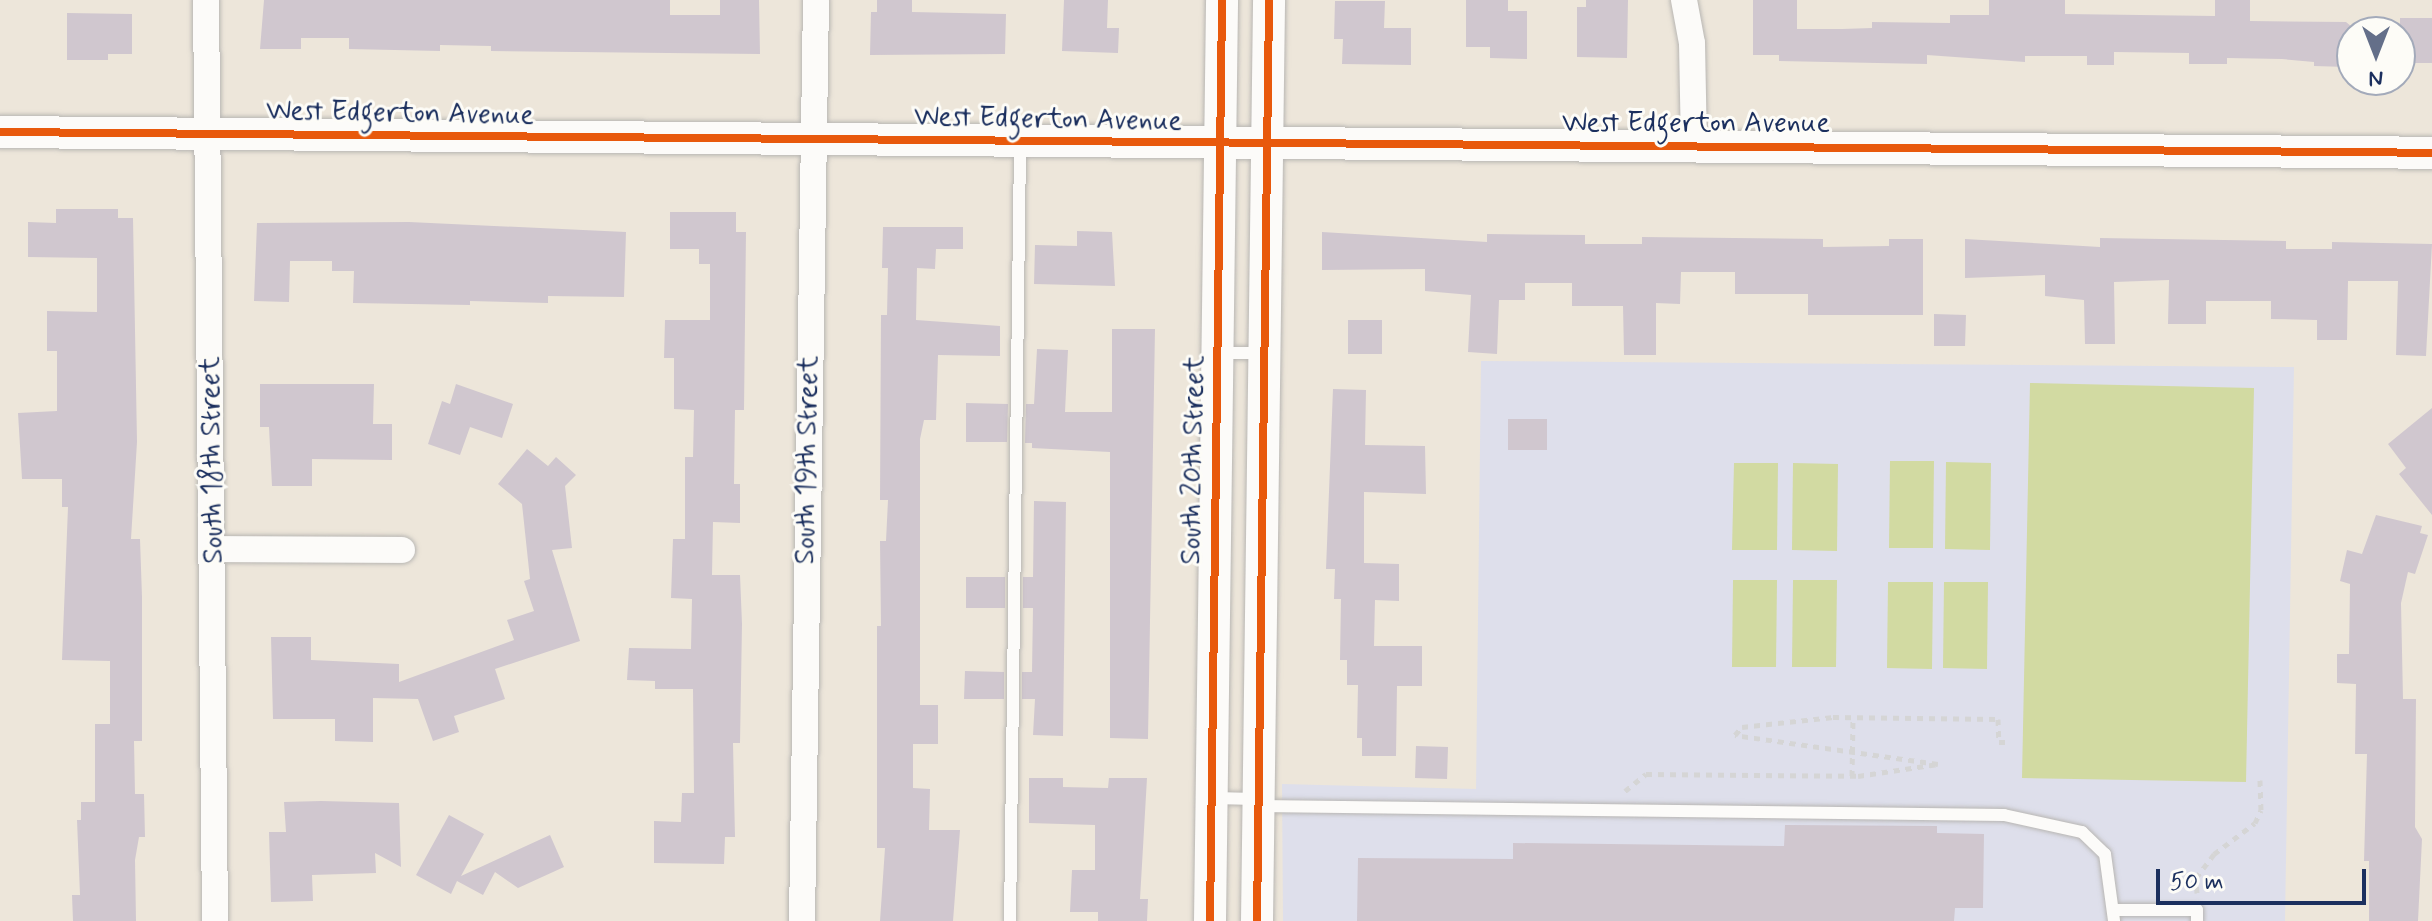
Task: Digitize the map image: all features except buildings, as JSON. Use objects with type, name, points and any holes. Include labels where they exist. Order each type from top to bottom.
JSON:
[{"type":"street","name":"South 18th Street","points":[[206,0],[205,135],[215,549],[215,921]]},
{"type":"street","name":"South 19th Street","points":[[802,921],[816,0]]},
{"type":"street","name":"South 20th Street","points":[[1210,921],[1222,0]]},
{"type":"street","points":[[1257,921],[1269,0]]},
{"type":"street","points":[[1684,0],[1692,43],[1694,146]]},
{"type":"street","name":"West Edgerton Avenue","points":[[0,132],[2432,153]]},
{"type":"street","points":[[215,549],[402,550]]},
{"type":"lane","points":[[1010,921],[1020,142]]},
{"type":"lane","points":[[1217,353],[1265,353]]},
{"type":"lane","points":[[1211,798],[1259,802],[2004,815],[2082,832],[2105,854],[2114,916],[2197,916]]},
{"type":"path","points":[[1646,774],[1852,776],[1938,764],[1735,735],[1735,729],[1853,717],[1998,719],[1999,742],[2011,742]]},
{"type":"path","points":[[1852,776],[1853,717]]},
{"type":"path","points":[[2197,916],[2196,878],[2214,854],[2255,823],[2261,810],[2260,780]]},
{"type":"shaded area","points":[[1481,361],[2294,367],[2285,921],[1283,921],[1282,784],[1476,789]]},
{"type":"green space","points":[[2030,383],[2254,388],[2246,782],[2022,778]]},
{"type":"green space","points":[[1890,461],[1934,461],[1933,548],[1889,548]]},
{"type":"green space","points":[[1946,462],[1991,463],[1990,550],[1945,549]]},
{"type":"green space","points":[[1734,463],[1778,463],[1777,550],[1732,550]]},
{"type":"green space","points":[[1793,463],[1838,464],[1837,551],[1792,550]]},
{"type":"green space","points":[[1733,580],[1777,580],[1776,667],[1732,667]]},
{"type":"green space","points":[[1793,580],[1837,580],[1836,667],[1792,667]]},
{"type":"green space","points":[[1888,582],[1933,582],[1932,669],[1887,668]]},
{"type":"green space","points":[[1944,582],[1988,582],[1987,669],[1943,668]]},
{"type":"cycle path","points":[[1210,921],[1222,0]]},
{"type":"cycle path","points":[[1257,921],[1269,0]]},
{"type":"cycle path","points":[[0,132],[2432,153]]}]
